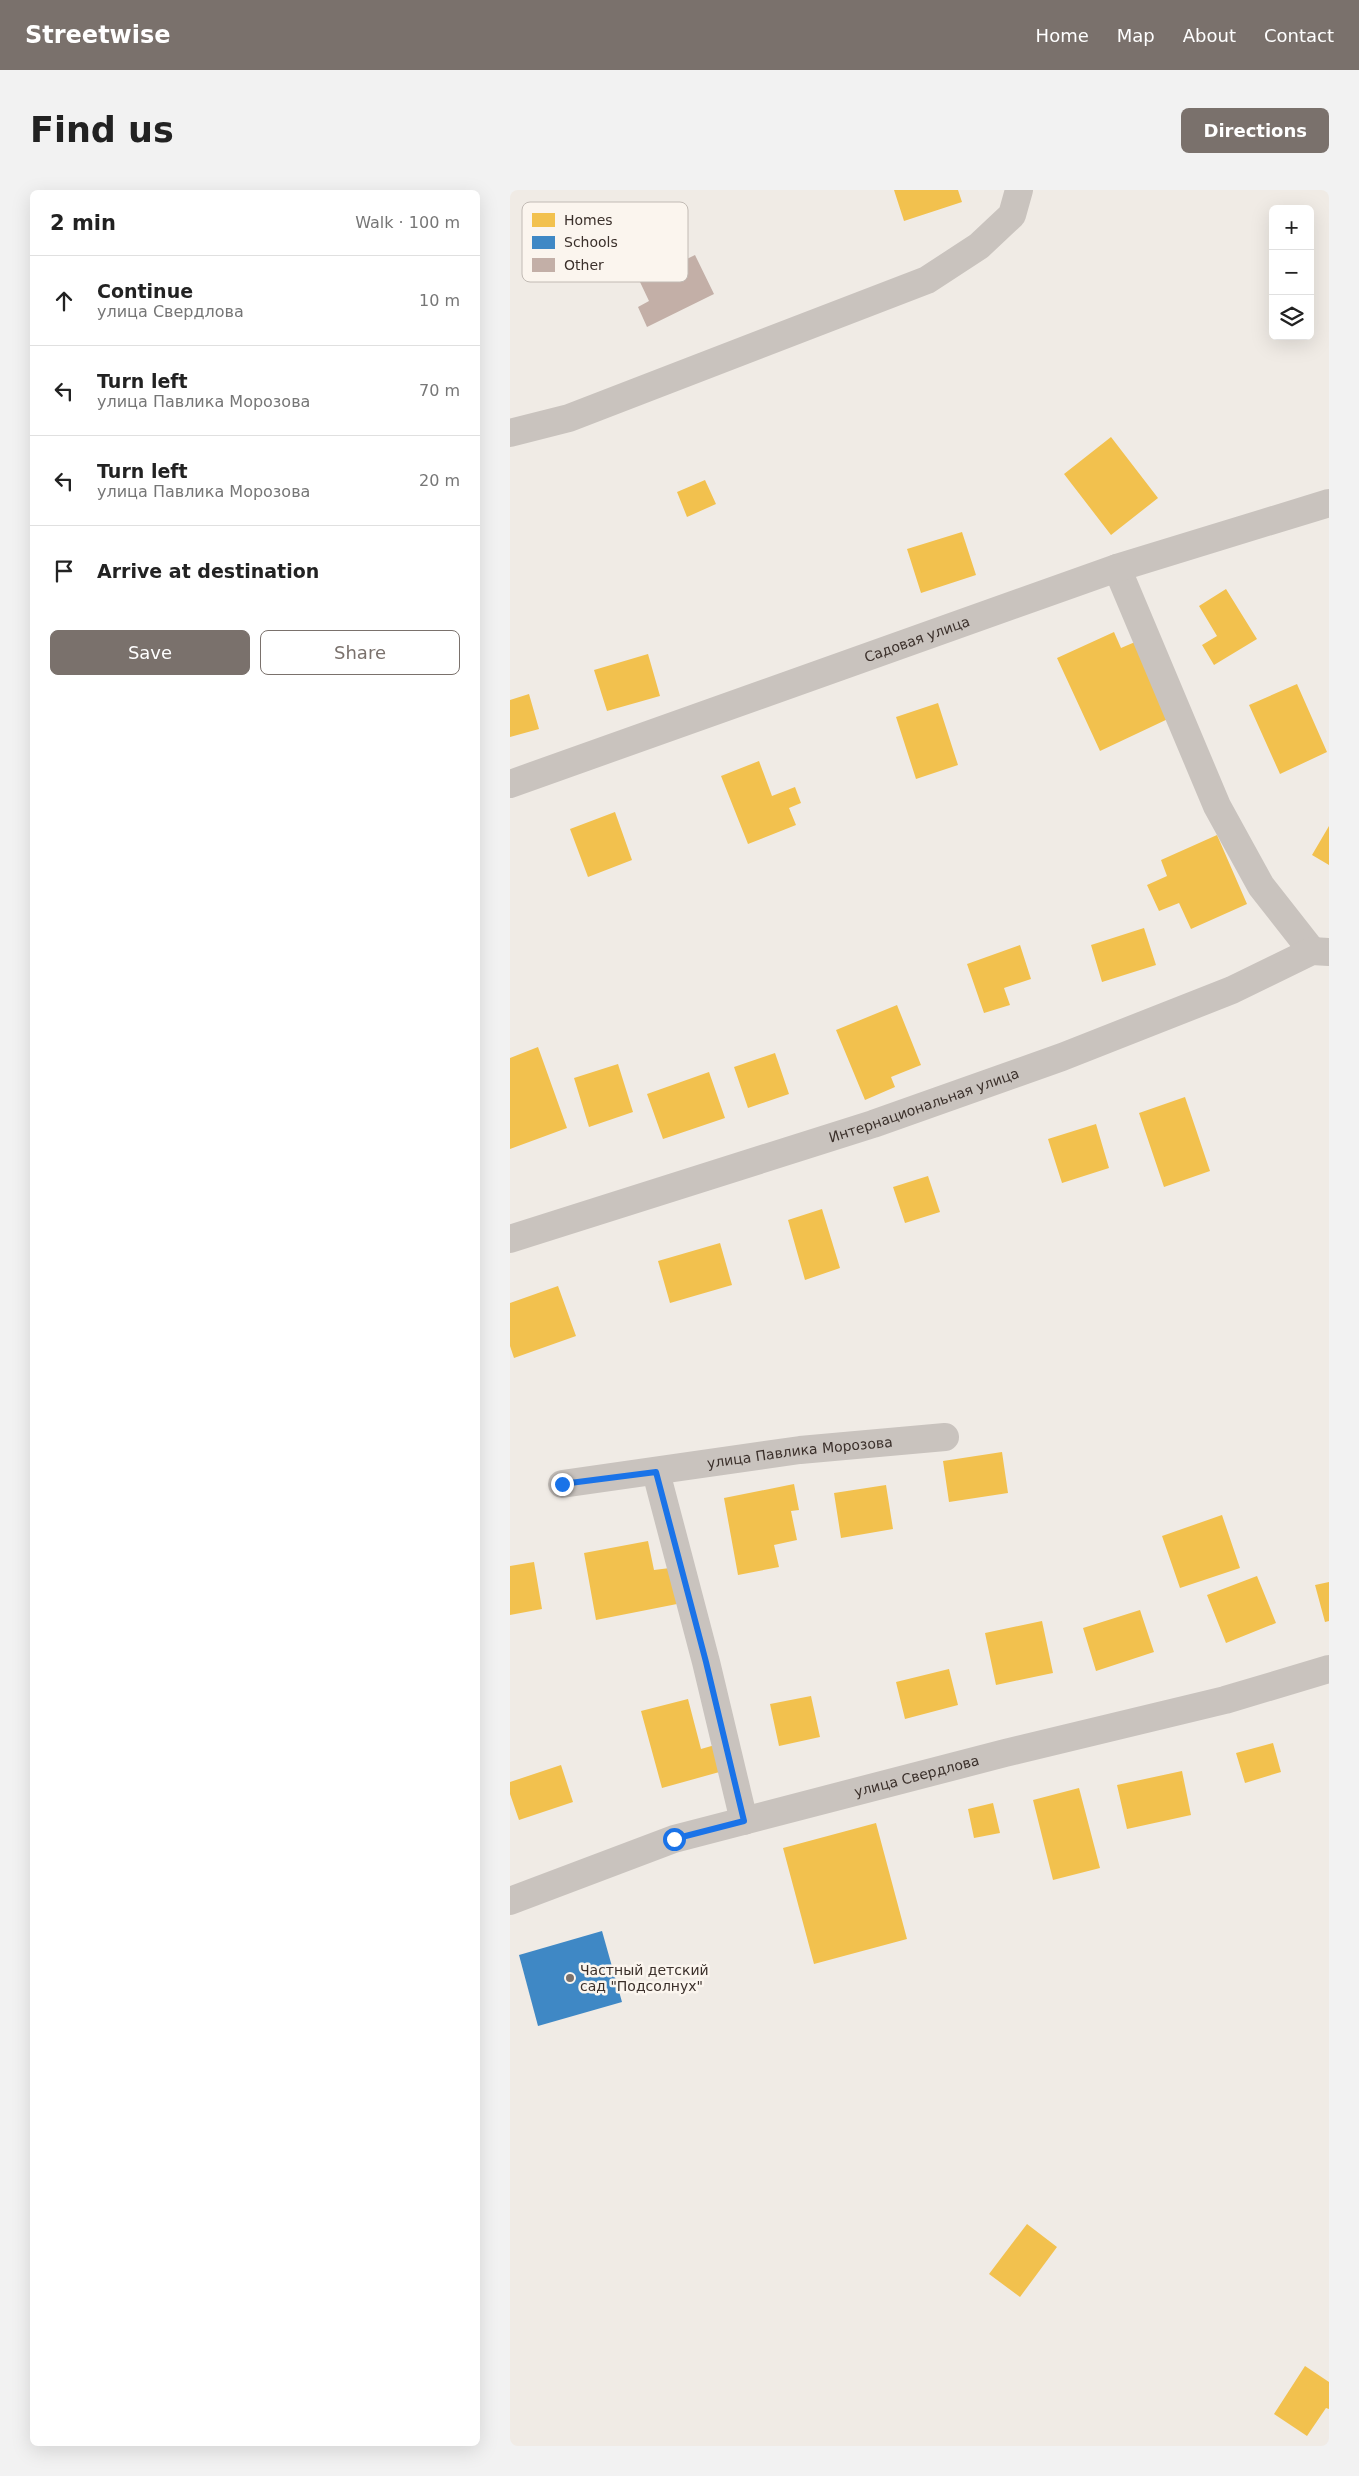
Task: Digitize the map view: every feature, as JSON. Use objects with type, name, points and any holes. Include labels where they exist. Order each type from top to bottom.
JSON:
[{"type":"street","points":[[510,433],[569,418],[927,280],[979,246],[1012,215],[1019,190]]},
{"type":"street","name":"Садовая улица","points":[[510,784],[1118,568],[1329,503]]},
{"type":"street","points":[[1118,568],[1217,806],[1261,886],[1320,952]]},
{"type":"street","name":"Интернациональная улица","points":[[510,1239],[873,1124],[1044,1063],[1232,990],[1320,952]]},
{"type":"street","name":"улица Павлика Морозова","points":[[562,1484],[800,1450],[945,1437]]},
{"type":"street","points":[[656,1472],[706,1662],[744,1821]]},
{"type":"street","name":"улица Свердлова","points":[[510,1901],[674,1839],[1005,1753],[1225,1700],[1329,1669]]},
{"type":"building: Homes","points":[[894,190],[958,190],[962,202],[904,221]]},
{"type":"building: Homes","points":[[1111,437],[1158,498],[1111,535],[1064,474]]},
{"type":"building: Homes","points":[[705,480],[716,504],[687,517],[677,492]]},
{"type":"building: Homes","points":[[962,532],[976,575],[921,593],[907,549]]},
{"type":"building: Homes","points":[[1226,589],[1257,639],[1214,665],[1202,645],[1217,636],[1199,606]]},
{"type":"building: Homes","points":[[1114,632],[1121,648],[1135,642],[1170,718],[1100,751],[1057,658]]},
{"type":"building: Homes","points":[[648,654],[660,696],[607,711],[594,670]]},
{"type":"building: Homes","points":[[1297,684],[1327,752],[1280,774],[1249,705]]},
{"type":"building: Homes","points":[[529,694],[539,729],[510,737],[510,700]]},
{"type":"building: Homes","points":[[938,703],[958,765],[916,779],[896,717]]},
{"type":"building: Homes","points":[[759,761],[772,796],[795,787],[801,803],[789,808],[796,825],[748,844],[721,776]]},
{"type":"building: Homes","points":[[615,812],[632,860],[588,877],[570,829]]},
{"type":"building: Homes","points":[[1329,826],[1329,865],[1312,855]]},
{"type":"building: Homes","points":[[1217,835],[1247,904],[1191,929],[1179,903],[1159,911],[1147,885],[1167,876],[1161,860]]},
{"type":"building: Homes","points":[[1144,928],[1156,965],[1102,982],[1091,945]]},
{"type":"building: Homes","points":[[1020,945],[1031,979],[1004,988],[1010,1005],[984,1013],[967,964]]},
{"type":"building: Homes","points":[[897,1005],[921,1065],[891,1077],[895,1087],[865,1100],[836,1030]]},
{"type":"building: Homes","points":[[538,1047],[567,1128],[510,1149],[510,1058]]},
{"type":"building: Homes","points":[[775,1053],[789,1094],[748,1108],[734,1067]]},
{"type":"building: Homes","points":[[618,1064],[633,1112],[589,1127],[574,1078]]},
{"type":"building: Homes","points":[[709,1072],[725,1118],[663,1139],[647,1094]]},
{"type":"building: Homes","points":[[1185,1097],[1210,1171],[1164,1187],[1139,1113]]},
{"type":"building: Homes","points":[[1096,1124],[1109,1168],[1062,1183],[1048,1139]]},
{"type":"building: Homes","points":[[928,1176],[940,1212],[905,1223],[893,1187]]},
{"type":"building: Homes","points":[[822,1209],[840,1268],[805,1280],[788,1220]]},
{"type":"building: Homes","points":[[720,1243],[732,1285],[670,1303],[658,1261]]},
{"type":"building: Homes","points":[[558,1286],[576,1336],[514,1358],[510,1346],[510,1303]]},
{"type":"building: Homes","points":[[1002,1452],[1008,1493],[949,1502],[943,1461]]},
{"type":"building: Homes","points":[[794,1484],[799,1510],[791,1511],[797,1540],[774,1545],[779,1567],[738,1575],[724,1498]]},
{"type":"building: Homes","points":[[886,1485],[893,1529],[841,1538],[834,1493]]},
{"type":"building: Homes","points":[[1222,1515],[1240,1568],[1180,1588],[1162,1536]]},
{"type":"building: Homes","points":[[648,1541],[654,1570],[670,1568],[677,1604],[596,1620],[584,1553]]},
{"type":"building: Homes","points":[[534,1562],[542,1609],[510,1615],[510,1566]]},
{"type":"building: Homes","points":[[1257,1576],[1276,1623],[1226,1643],[1207,1595]]},
{"type":"building: Homes","points":[[1329,1582],[1329,1621],[1325,1622],[1315,1585]]},
{"type":"building: Homes","points":[[1140,1610],[1154,1652],[1096,1671],[1083,1628]]},
{"type":"building: Homes","points":[[1042,1621],[1053,1673],[996,1685],[985,1633]]},
{"type":"building: Homes","points":[[949,1669],[958,1705],[905,1719],[896,1682]]},
{"type":"building: Homes","points":[[811,1696],[820,1737],[779,1746],[770,1704]]},
{"type":"building: Homes","points":[[688,1699],[701,1749],[715,1745],[723,1771],[662,1788],[641,1711]]},
{"type":"building: Homes","points":[[1273,1743],[1281,1772],[1245,1783],[1236,1753]]},
{"type":"building: Homes","points":[[561,1765],[573,1802],[519,1820],[510,1794],[510,1782]]},
{"type":"building: Homes","points":[[1182,1771],[1191,1815],[1127,1829],[1117,1785]]},
{"type":"building: Homes","points":[[1079,1788],[1100,1868],[1053,1880],[1033,1800]]},
{"type":"building: Homes","points":[[993,1803],[1000,1833],[974,1838],[968,1809]]},
{"type":"building: Homes","points":[[876,1823],[907,1939],[814,1964],[783,1848]]},
{"type":"building: Homes","points":[[1027,2224],[1057,2247],[1020,2297],[989,2274]]},
{"type":"building: Homes","points":[[1305,2366],[1329,2382],[1329,2409],[1326,2408],[1307,2436],[1274,2414]]},
{"type":"building: Schools","name":"Частный детский сад \"Подсолнух\"","points":[[602,1931],[622,2002],[538,2026],[519,1955]]},
{"type":"building: Other","points":[[695,255],[714,294],[647,327],[638,307],[649,301],[640,282],[688,282],[688,258]]},
{"type":"place","name":"Частный детский сад \"Подсолнух\"","points":[[570,1978]]},
{"type":"route","points":[[562,1484],[656,1472],[706,1662],[744,1821],[674,1839]]}]
